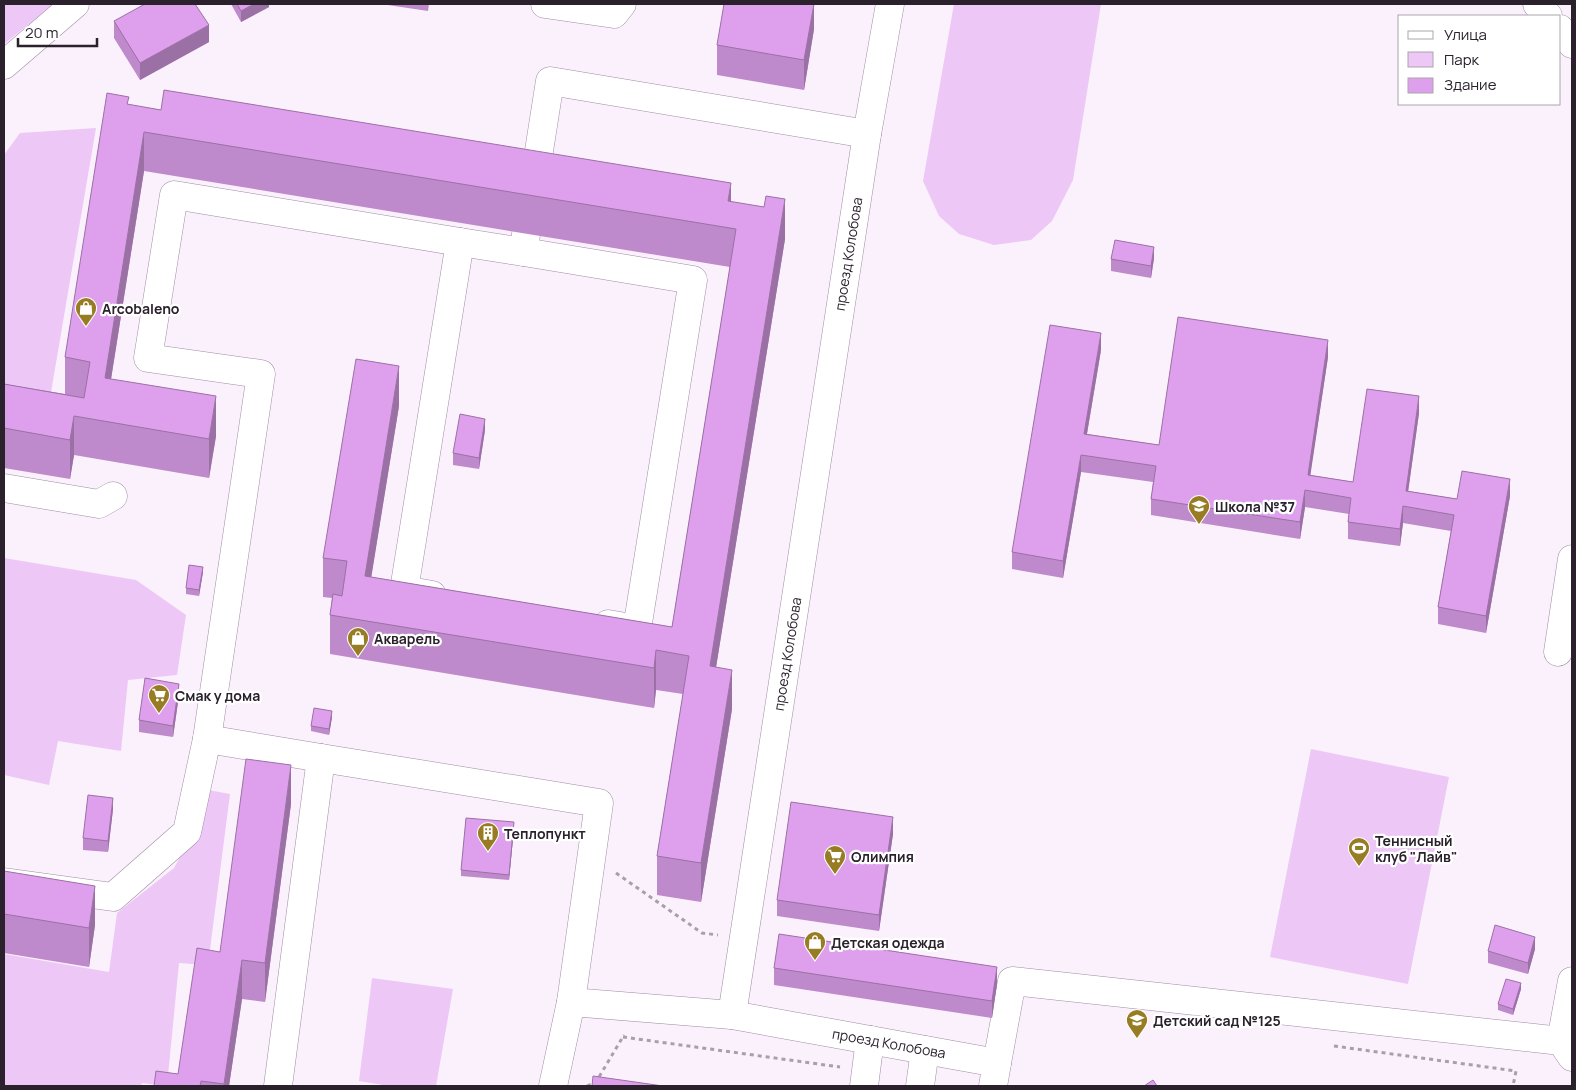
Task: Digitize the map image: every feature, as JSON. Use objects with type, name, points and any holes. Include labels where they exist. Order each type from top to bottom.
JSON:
[{"type":"street","points":[[4,65],[40,32],[75,4]]},
{"type":"street","points":[[545,4],[614,14],[622,4]]},
{"type":"street","name":"проезд Колобова","points":[[890,4],[867,134],[732,1015],[926,1050],[995,1074]]},
{"type":"street","points":[[1538,4],[1547,15]]},
{"type":"street","points":[[1561,30],[1572,44]]},
{"type":"street","points":[[533,190],[550,81],[867,134]]},
{"type":"street","points":[[4,882],[113,897],[186,832],[207,739],[261,374],[148,358],[174,195],[460,242],[525,243],[693,280],[637,629],[588,621]]},
{"type":"street","points":[[452,598],[404,590],[460,242]]},
{"type":"street","points":[[4,488],[99,504],[113,496]]},
{"type":"street","points":[[1558,652],[1572,559]]},
{"type":"street","points":[[207,739],[599,803],[571,1002],[553,1086]]},
{"type":"street","points":[[278,1086],[321,758]]},
{"type":"street","points":[[995,1074],[1012,981],[1567,1049],[1572,981]]},
{"type":"street","points":[[571,1002],[732,1015]]},
{"type":"street","points":[[865,1078],[870,1040]]},
{"type":"street","points":[[920,1086],[926,1050]]},
{"type":"path","points":[[592,856],[702,933],[744,937]]},
{"type":"path","points":[[587,1086],[596,1082],[641,1008]]},
{"type":"path","points":[[623,1037],[865,1078]]},
{"type":"green space","points":[[4,4],[54,4],[4,44]]},
{"type":"green space","points":[[954,4],[1101,4],[1073,180],[1052,221],[1031,240],[994,245],[959,234],[939,216],[923,181]]},
{"type":"green space","points":[[96,128],[49,404],[4,403],[4,155],[20,133]]},
{"type":"green space","points":[[4,558],[136,580],[186,615],[177,675],[128,680],[121,751],[58,741],[49,785],[4,775]]},
{"type":"green space","name":"Теннисный клуб \"Лайв\"","points":[[1311,749],[1449,777],[1408,984],[1270,957]]},
{"type":"green space","points":[[203,789],[230,794],[208,965],[179,963],[167,1086],[142,1083],[141,1086],[4,1086],[4,954],[109,972],[117,913],[174,868],[190,839]]},
{"type":"green space","points":[[372,978],[453,989],[436,1086],[389,1086],[359,1081]]},
{"type":"building","points":[[145,4],[195,4],[209,25],[140,63],[114,21]]},
{"type":"building","points":[[237,4],[254,4],[241,11]]},
{"type":"building","points":[[724,4],[814,4],[804,60],[717,45]]},
{"type":"building","points":[[164,90],[731,183],[728,201],[764,207],[766,196],[785,199],[710,666],[732,670],[701,863],[657,856],[689,656],[656,650],[654,668],[330,615],[333,594],[342,596],[347,561],[323,558],[356,359],[399,366],[365,576],[672,627],[736,229],[144,132],[105,378],[216,396],[209,439],[74,416],[70,440],[4,428],[4,384],[84,398],[90,362],[65,357],[107,93],[129,97],[127,104],[161,110]]},
{"type":"building","points":[[1115,240],[1154,247],[1151,266],[1111,259]]},
{"type":"building","points":[[1178,317],[1328,340],[1308,475],[1353,482],[1367,389],[1419,396],[1406,491],[1457,499],[1462,471],[1510,479],[1486,616],[1438,607],[1454,515],[1403,506],[1400,529],[1348,522],[1351,498],[1305,490],[1300,522],[1151,499],[1156,466],[1081,455],[1063,561],[1012,552],[1050,325],[1101,333],[1084,434],[1159,445]]},
{"type":"building","points":[[460,414],[485,419],[479,458],[453,453]]},
{"type":"building","points":[[189,565],[203,567],[199,590],[186,588]]},
{"type":"building","name":"Смак у дома","points":[[145,678],[179,684],[173,726],[139,720]]},
{"type":"building","points":[[314,708],[332,711],[329,729],[311,726]]},
{"type":"building","points":[[246,759],[291,765],[265,963],[242,960],[224,1084],[201,1081],[200,1086],[154,1086],[156,1071],[178,1074],[197,948],[220,952]]},
{"type":"building","points":[[88,795],[113,798],[108,841],[83,838]]},
{"type":"building","name":"Олимпия","points":[[791,802],[893,817],[879,915],[777,900]]},
{"type":"building","name":"Теплопункт","points":[[466,818],[514,822],[509,875],[461,870]]},
{"type":"building","points":[[4,871],[95,886],[89,928],[4,914]]},
{"type":"building","points":[[1495,925],[1535,937],[1528,963],[1488,951]]},
{"type":"building","points":[[779,934],[997,967],[992,1001],[774,968]]},
{"type":"building","points":[[1506,979],[1521,983],[1513,1009],[1498,1004]]},
{"type":"building","points":[[593,1076],[663,1086],[592,1086]]},
{"type":"building","points":[[1153,1080],[1157,1086],[1144,1086]]},
{"type":"place","name":"Arcobaleno","points":[[86,327]]},
{"type":"place","name":"Школа №37","points":[[1199,525]]},
{"type":"place","name":"Акварель","points":[[358,657]]},
{"type":"place","name":"Смак у дома","points":[[159,714]]},
{"type":"place","name":"Теплопункт","points":[[488,852]]},
{"type":"place","name":"Теннисный клуб \"Лайв\"","points":[[1359,867]]},
{"type":"place","name":"Олимпия","points":[[835,875]]},
{"type":"place","name":"Детская одежда","points":[[815,961]]},
{"type":"place","name":"Детский сад №125","points":[[1137,1039]]}]
